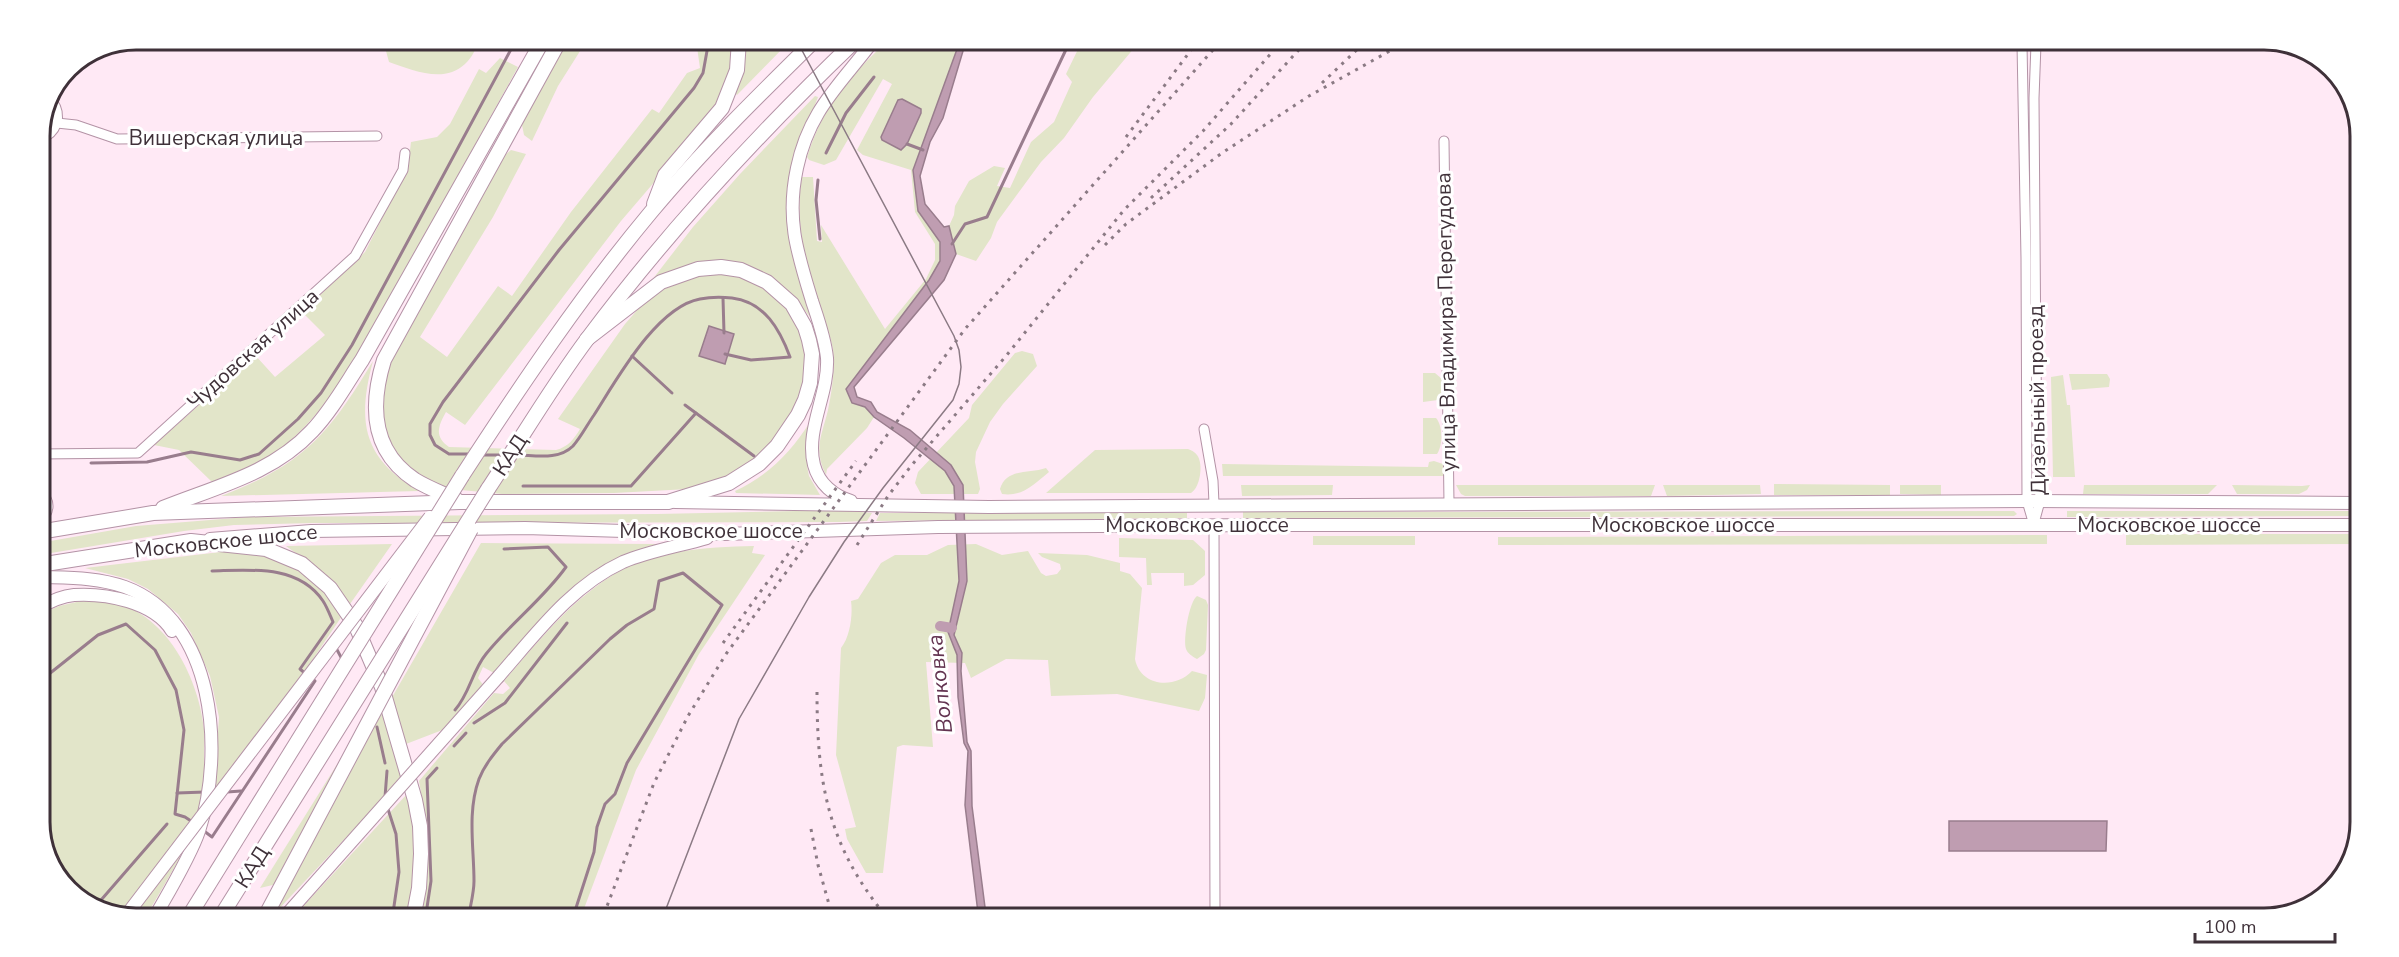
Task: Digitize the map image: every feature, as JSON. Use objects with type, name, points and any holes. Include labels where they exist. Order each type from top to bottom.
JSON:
[{"type":"highway","points":[[153,513],[233,482],[274,462],[311,432],[330,409],[362,360],[537,50]]},
{"type":"highway","points":[[460,502],[414,479],[385,449],[376,429],[375,397],[378,380],[384,360],[554,50]]},
{"type":"highway","points":[[651,211],[665,175],[714,120],[725,102],[737,70],[738,50]]},
{"type":"highway","name":"КАД","points":[[194,908],[462,476],[576,306],[651,211],[737,118],[805,50]]},
{"type":"highway","name":"КАД","points":[[226,908],[488,489],[587,339],[720,178],[789,105],[846,50]]},
{"type":"highway","points":[[587,339],[661,282],[698,269],[721,267],[741,270],[767,282],[792,304],[805,327],[812,354],[810,383],[806,400],[798,416],[777,446],[749,472],[729,483],[668,502]]},
{"type":"highway","points":[[270,908],[465,544],[488,489]]},
{"type":"highway","name":"Московское шоссе","points":[[50,530],[153,513],[460,502],[668,502]]},
{"type":"highway","points":[[191,541],[266,549],[302,564],[330,588],[356,626],[382,687],[415,800],[421,854],[415,908]]},
{"type":"highway","name":"Московское шоссе","points":[[50,563],[191,541]]},
{"type":"main road","points":[[861,504],[834,494],[825,486],[814,465],[812,442],[823,396],[827,356],[823,334],[798,257],[792,224],[792,194],[801,151],[812,123],[829,93],[865,50]]},
{"type":"main road","points":[[132,908],[462,476]]},
{"type":"main road","name":"Московское шоссе","points":[[668,502],[936,506],[2033,501],[2350,503]]},
{"type":"main road","points":[[1214,504],[1214,525]]},
{"type":"main road","name":"Московское шоссе","points":[[191,541],[335,531],[525,528],[723,534],[938,527],[1214,525],[2350,525]]},
{"type":"main road","points":[[293,908],[423,764],[547,620],[581,589],[624,562],[723,534]]},
{"type":"main road","points":[[50,578],[101,580],[127,588],[161,608],[180,629],[198,664],[211,728],[206,798],[199,832],[160,908]]},
{"type":"main road","points":[[50,604],[72,595],[98,595],[123,600],[144,609],[168,625],[185,653],[207,703]]},
{"type":"street","name":"Дизельный проезд","points":[[2022,50],[2034,525]]},
{"type":"street","name":"Дизельный проезд","points":[[2033,501],[2036,391],[2034,98],[2036,50]]},
{"type":"street","points":[[49,134],[57,123],[58,111],[55,106]]},
{"type":"street","name":"Вишерская улица","points":[[57,123],[76,125],[117,139],[377,136]]},
{"type":"street","name":"улица Владимира Перегудова","points":[[1444,141],[1449,503]]},
{"type":"street","name":"Чудовская улица","points":[[49,454],[138,453],[355,256],[403,170],[405,153]]},
{"type":"street","points":[[1204,429],[1213,481],[1214,504]]},
{"type":"street","points":[[1214,525],[1215,908]]},
{"type":"green space","points":[[386,50],[475,50],[465,64],[448,73],[428,73],[389,62]]},
{"type":"green space","points":[[562,50],[581,50],[558,86],[532,141],[524,135],[522,125]]},
{"type":"green space","points":[[697,50],[734,50],[734,67],[716,110],[621,221],[465,425],[446,412],[439,427],[439,435],[449,447],[556,450],[564,447],[580,429],[558,419],[625,324],[639,308],[660,291],[684,280],[706,274],[725,273],[759,284],[793,312],[802,330],[808,368],[797,409],[777,439],[741,473],[689,489],[614,493],[502,494],[441,486],[423,478],[396,455],[383,427],[381,394],[393,354],[447,253],[505,155],[511,150],[526,154],[493,217],[420,337],[447,357],[498,286],[512,296],[571,212],[652,109],[659,113],[687,73],[700,68]]},
{"type":"green space","points":[[746,50],[781,50],[737,95],[735,93],[743,72]]},
{"type":"green space","points":[[878,50],[957,50],[913,170],[918,211],[940,242],[940,261],[929,280],[846,389],[852,403],[865,407],[874,417],[867,428],[827,469],[826,475],[819,450],[832,388],[833,350],[814,291],[800,227],[802,177],[813,177],[817,241],[822,242],[821,225],[885,329],[926,279],[935,260],[935,244],[915,212],[911,170],[863,155],[857,150],[892,84],[883,79],[836,160],[824,165],[809,160],[807,157],[821,122],[839,93]]},
{"type":"green space","points":[[1078,50],[1132,50],[1093,97],[1064,138],[1041,162],[997,222],[991,238],[976,261],[956,254],[949,226],[955,206],[969,181],[994,166],[1005,168],[997,186],[1010,188],[1031,142],[1054,122],[1072,82],[1066,74]]},
{"type":"green space","points":[[500,58],[518,67],[366,341],[324,405],[289,442],[271,455],[212,482],[179,450],[154,445],[255,355],[275,377],[325,335],[302,312],[365,252],[408,167],[411,142],[437,137],[450,124],[479,69],[486,73]]},
{"type":"green space","points":[[815,96],[818,97],[791,169],[787,198],[789,234],[814,322],[791,293],[775,281],[743,267],[652,280],[693,227]]},
{"type":"green space","points":[[1022,351],[1033,354],[1037,366],[990,422],[976,452],[975,462],[980,489],[978,494],[921,494],[915,483],[918,472],[969,418],[972,405],[1015,353]]},
{"type":"green space","points":[[373,361],[365,402],[365,420],[369,436],[375,451],[386,465],[419,491],[221,496],[273,472],[294,459],[311,444],[342,409]]},
{"type":"green space","points":[[1423,373],[1435,373],[1442,379],[1441,395],[1438,400],[1423,402]]},
{"type":"green space","points":[[2069,374],[2107,374],[2110,379],[2109,387],[2072,390]]},
{"type":"green space","points":[[2063,375],[2067,405],[2070,405],[2075,477],[2053,477],[2051,377]]},
{"type":"green space","points":[[1423,418],[1436,418],[1440,426],[1440,446],[1437,454],[1423,454]]},
{"type":"green space","points":[[810,422],[807,466],[809,476],[820,495],[736,493],[735,491],[758,478],[778,462]]},
{"type":"green space","points":[[1188,449],[1196,454],[1201,470],[1197,486],[1191,493],[1046,493],[1095,450]]},
{"type":"green space","points":[[1434,461],[1446,465],[1446,476],[1223,476],[1222,464],[1428,467],[1429,462]]},
{"type":"green space","points":[[1046,468],[1049,472],[1028,489],[1016,494],[1002,494],[1000,489],[1007,478],[1019,473]]},
{"type":"green space","points":[[1774,484],[1890,485],[1890,495],[1774,495]]},
{"type":"green space","points":[[1241,485],[1333,485],[1332,495],[1242,496]]},
{"type":"green space","points":[[1456,485],[1655,485],[1651,496],[1465,496],[1461,494]]},
{"type":"green space","points":[[1663,485],[1760,485],[1761,494],[1667,496]]},
{"type":"green space","points":[[1900,485],[1941,485],[1941,495],[1900,494]]},
{"type":"green space","points":[[2084,485],[2217,485],[2208,494],[2083,494]]},
{"type":"green space","points":[[2232,485],[2310,485],[2307,490],[2299,494],[2237,494]]},
{"type":"green space","points":[[840,510],[872,513],[867,521],[839,522],[234,525],[50,553],[50,541],[136,526],[247,517],[657,514]]},
{"type":"green space","points":[[2014,511],[2017,514],[2014,516],[1243,518],[1243,512]]},
{"type":"green space","points":[[2067,511],[2350,511],[2350,516],[2067,517]]},
{"type":"green space","points":[[880,513],[1187,513],[1187,518],[876,521]]},
{"type":"green space","points":[[2126,534],[2350,534],[2350,544],[2126,545]]},
{"type":"green space","points":[[2047,535],[2047,544],[1498,545],[1498,537]]},
{"type":"green space","points":[[1313,536],[1415,536],[1415,545],[1313,545]]},
{"type":"green space","points":[[1119,538],[1193,540],[1205,551],[1205,575],[1193,585],[1184,586],[1184,573],[1151,573],[1152,585],[1147,585],[1146,558],[1119,557]]},
{"type":"green space","points":[[481,543],[660,544],[600,569],[569,590],[543,616],[494,673],[483,667],[478,678],[484,686],[445,729],[406,744],[391,699]]},
{"type":"green space","points":[[392,544],[350,604],[334,582],[286,546]]},
{"type":"green space","points":[[976,544],[1002,555],[1028,551],[1041,573],[1046,576],[1057,574],[1061,569],[1060,564],[1038,553],[1087,555],[1120,563],[1120,571],[1130,574],[1142,588],[1135,659],[1138,668],[1150,680],[1167,683],[1185,677],[1192,671],[1207,675],[1205,698],[1199,711],[1117,694],[1051,696],[1048,660],[1006,659],[971,678],[965,663],[926,662],[933,747],[903,745],[897,747],[883,873],[866,873],[847,839],[845,829],[856,827],[836,755],[841,648],[850,626],[851,601],[858,599],[881,563],[895,555],[927,555],[948,545]]},
{"type":"green space","points":[[754,546],[752,553],[765,555],[699,654],[636,770],[584,908],[423,908],[428,864],[419,781],[494,693],[503,694],[510,688],[504,681],[540,639],[579,600],[608,578],[642,561],[678,552],[716,547]]},
{"type":"green space","points":[[229,551],[255,553],[290,563],[315,582],[344,613],[301,677],[214,792],[219,717],[210,676],[191,633],[178,614],[148,589],[128,579],[85,568]]},
{"type":"green space","points":[[1197,596],[1206,600],[1208,605],[1206,650],[1197,659],[1190,655],[1185,644],[1189,613]]},
{"type":"green space","points":[[81,601],[107,602],[122,605],[139,613],[154,624],[168,639],[189,673],[196,692],[204,729],[203,791],[200,811],[170,876],[151,908],[124,907],[97,899],[67,874],[54,849],[50,827],[50,610]]},
{"type":"green space","points":[[383,711],[403,777],[280,908],[274,908]]},
{"type":"green space","points":[[351,742],[277,884],[260,888]]},
{"type":"green space","points":[[408,793],[417,848],[410,908],[302,908]]},
{"type":"shaded area","points":[[957,50],[963,50],[943,118],[930,142],[920,176],[925,204],[944,227],[949,226],[956,254],[944,280],[854,387],[857,397],[871,402],[877,412],[910,430],[951,465],[963,485],[967,581],[954,635],[962,653],[961,671],[967,742],[971,751],[972,806],[985,908],[977,908],[965,805],[968,751],[964,743],[958,697],[957,655],[948,632],[959,581],[954,486],[945,471],[874,417],[865,407],[852,403],[846,389],[929,280],[940,261],[940,242],[918,211],[913,170]]},
{"type":"shaded area","points":[[902,99],[921,109],[921,113],[907,144],[901,150],[882,140],[881,137],[898,100]]},
{"type":"shaded area","points":[[709,326],[734,334],[725,364],[699,356]]},
{"type":"shaded area","points":[[1949,821],[2107,821],[2106,851],[1949,851]]},
{"type":"waterway","points":[[91,463],[147,462],[191,452],[240,460],[259,454],[298,419],[321,393],[352,345],[511,50]]},
{"type":"waterway","points":[[470,454],[449,454],[435,445],[430,435],[430,424],[443,402],[559,250],[694,88],[703,73],[707,50]]},
{"type":"waterway","points":[[952,244],[965,224],[987,217],[1066,50]]},
{"type":"waterway","points":[[826,153],[846,113],[874,77]]},
{"type":"waterway","points":[[907,144],[923,150]]},
{"type":"waterway","points":[[818,180],[816,200],[820,239]]},
{"type":"waterway","points":[[723,298],[724,333]]},
{"type":"waterway","points":[[516,455],[560,454],[573,446],[626,365],[653,330],[684,305],[700,299],[732,298],[754,305],[770,319],[790,357],[751,360],[725,354]]},
{"type":"waterway","points":[[632,356],[672,393]]},
{"type":"waterway","points":[[685,405],[754,456]]},
{"type":"waterway","points":[[523,486],[631,486],[696,413]]},
{"type":"waterway","points":[[483,455],[506,455]]},
{"type":"waterway","points":[[455,710],[486,654],[566,567],[548,547],[504,549]]},
{"type":"waterway","points":[[212,571],[272,572],[287,575],[313,589],[324,603],[333,622],[300,669],[307,675]]},
{"type":"waterway","points":[[470,908],[474,885],[473,804],[479,779],[486,765],[502,744],[610,639],[627,625],[654,609],[659,581],[683,573],[722,605],[627,763],[615,794],[605,804],[597,827],[594,852],[576,908]]},
{"type":"waterway","points":[[474,723],[505,703],[567,623]]},
{"type":"waterway","points":[[50,673],[98,635],[126,624],[155,650],[176,690],[184,730],[175,814],[194,823]]},
{"type":"waterway","name":"Волковка","points":[[940,626],[952,628]]},
{"type":"waterway","points":[[335,646],[343,661]]},
{"type":"waterway","points":[[204,831],[212,837],[315,681],[313,679]]},
{"type":"waterway","points":[[377,727],[385,763]]},
{"type":"waterway","points":[[454,746],[466,733]]},
{"type":"waterway","points":[[427,908],[431,881],[427,779],[437,768]]},
{"type":"waterway","points":[[385,797],[387,771]]},
{"type":"waterway","points":[[227,792],[241,791]]},
{"type":"waterway","points":[[177,793],[205,792]]},
{"type":"waterway","points":[[387,806],[396,834],[399,872],[394,908]]},
{"type":"waterway","points":[[101,900],[167,824]]},
{"type":"tram line","points":[[666,908],[739,719],[809,597],[844,542],[883,488],[953,400],[959,384],[961,367],[954,336],[802,50]]},
{"type":"railway","points":[[1126,137],[1191,50]]},
{"type":"railway","points":[[606,908],[654,783],[688,716],[726,654],[965,329],[1213,50]]},
{"type":"railway","points":[[857,545],[888,496],[911,466],[1006,356],[1124,210],[1203,131],[1274,50]]},
{"type":"railway","points":[[1151,198],[1231,124],[1299,50]]},
{"type":"railway","points":[[1322,83],[1357,50]]},
{"type":"railway","points":[[1105,245],[1126,224],[1222,153],[1309,96],[1392,50]]},
{"type":"railway","points":[[723,643],[856,461]]},
{"type":"railway","points":[[817,692],[819,754],[829,810],[850,863],[880,908]]},
{"type":"railway","points":[[811,829],[830,908]]}]
